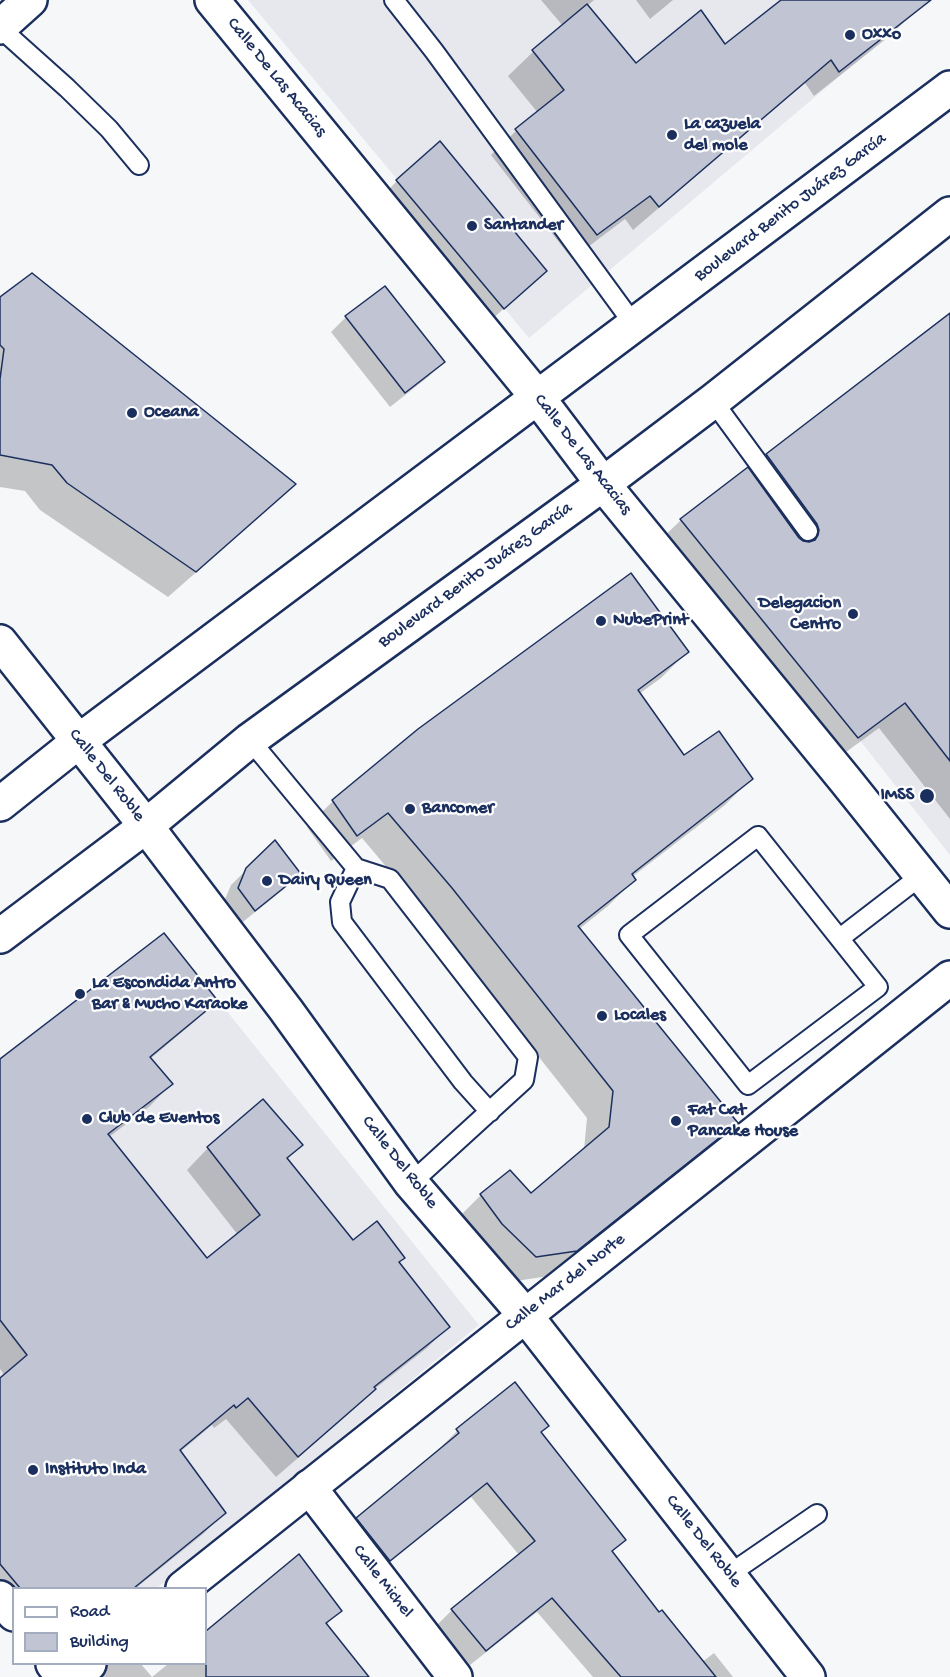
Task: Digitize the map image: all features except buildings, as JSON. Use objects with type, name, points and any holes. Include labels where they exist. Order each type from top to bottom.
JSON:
[{"type":"street","points":[[0,28],[30,0]]},
{"type":"street","name":"Calle De Las Acacias","points":[[212,0],[538,399],[603,484],[950,911]]},
{"type":"street","name":"Boulevard Benito Juárez García","points":[[0,804],[80,741],[950,88]]},
{"type":"street","name":"Boulevard Benito Juárez García","points":[[0,936],[146,826],[250,740],[603,484],[950,214]]},
{"type":"street","name":"Calle Del Roble","points":[[0,642],[80,741],[286,1010],[411,1183],[525,1315],[808,1677]]},
{"type":"street","name":"Calle Mar del Norte","points":[[184,1587],[950,978]]},
{"type":"street","name":"Calle Michel","points":[[309,1487],[455,1677]]},
{"type":"street","points":[[0,1598],[12,1612]]},
{"type":"street","points":[[54,1665],[63,1677]]},
{"type":"street","points":[[72,1677],[88,1665]]},
{"type":"lane","points":[[394,0],[434,51],[635,326]]},
{"type":"lane","points":[[0,28],[109,129],[139,165]]},
{"type":"lane","points":[[712,401],[808,531]]},
{"type":"lane","points":[[250,740],[356,868],[390,879],[528,1057],[524,1080],[411,1183]]},
{"type":"lane","points":[[758,836],[840,938],[878,987],[748,1085],[629,935],[758,836]]},
{"type":"lane","points":[[356,868],[340,902],[342,922],[464,1082],[490,1112]]},
{"type":"lane","points":[[840,938],[922,875]]},
{"type":"lane","points":[[728,1575],[817,1514]]},
{"type":"shaded area","points":[[248,0],[909,0],[917,11],[529,338]]},
{"type":"shaded area","name":"IMSS","points":[[950,670],[950,855],[858,738]]},
{"type":"shaded area","points":[[164,933],[479,1325],[158,1587],[19,1587],[0,1564],[0,1059]]},
{"type":"place","name":"Oxxo","points":[[850,35]]},
{"type":"place","name":"La cazuela del mole","points":[[672,135]]},
{"type":"place","name":"Santander","points":[[472,226]]},
{"type":"place","name":"Oceana","points":[[132,413]]},
{"type":"place","name":"Delegacion Centro","points":[[853,614]]},
{"type":"place","name":"NubePrint","points":[[601,621]]},
{"type":"place","name":"IMSS","points":[[927,796]]},
{"type":"place","name":"Bancomer","points":[[410,809]]},
{"type":"place","name":"Dairy Queen","points":[[267,881]]},
{"type":"place","name":"La Escondida Antro Bar & Mucho Karaoke","points":[[80,994]]},
{"type":"place","name":"Locales","points":[[602,1016]]},
{"type":"place","name":"Club de Eventos","points":[[87,1119]]},
{"type":"place","name":"Fat Cat Pancake House","points":[[676,1121]]},
{"type":"place","name":"Instituto Inda","points":[[33,1470]]}]
